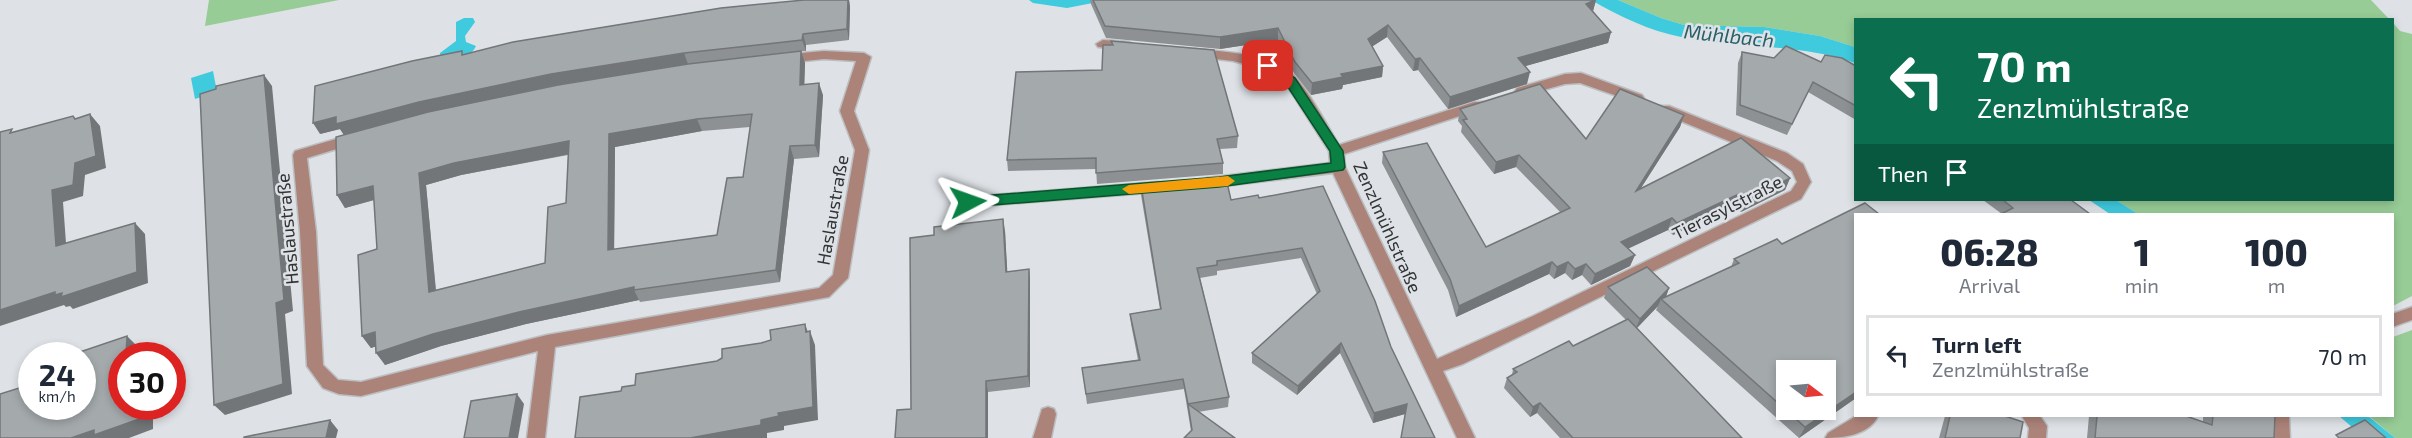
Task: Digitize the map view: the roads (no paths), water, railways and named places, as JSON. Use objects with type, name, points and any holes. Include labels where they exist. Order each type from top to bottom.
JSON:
[{"type":"street","points":[[1103,44],[1138,47]]},
{"type":"street","name":"Zenzlmühlstraße","points":[[1186,52],[1233,57],[1268,66],[1291,81],[1336,151],[1338,167],[1466,438]]},
{"type":"street","name":"Haslaustraße","points":[[825,55],[864,57],[847,111],[862,150],[840,278],[823,293],[547,342],[361,389],[340,388],[323,381],[315,366],[308,232],[300,155],[371,132],[582,84],[723,63],[825,55]]},
{"type":"street","name":"Tierasylstraße","points":[[1431,368],[1457,359],[1508,335],[1786,200],[1796,195],[1804,182],[1798,168],[1782,157],[1598,82],[1581,78],[1565,79],[1510,95]]},
{"type":"street","points":[[1336,151],[1489,102]]},
{"type":"street","points":[[1196,184],[1338,167]]},
{"type":"street","points":[[968,202],[1173,186]]},
{"type":"street","points":[[2394,320],[2412,313]]},
{"type":"street","points":[[536,438],[547,342]]},
{"type":"street","points":[[1042,438],[1048,414]]},
{"type":"street","points":[[1834,438],[1851,425],[1868,417]]},
{"type":"street","points":[[2031,417],[2038,426],[2037,438]]},
{"type":"street","points":[[2281,417],[2281,438]]},
{"type":"water","points":[[1029,0],[1108,0],[1067,8],[1033,3]]},
{"type":"water","name":"Mühlbach","points":[[1591,0],[1618,0],[1684,25],[1764,27],[1820,36],[1854,47],[1854,63],[1812,52],[1703,41],[1669,34],[1613,12]]},
{"type":"water","points":[[464,18],[473,18],[475,22],[465,36],[466,42],[476,46],[470,54],[465,56],[440,57],[440,53],[456,41],[456,22]]},
{"type":"water","points":[[213,71],[217,92],[195,99],[191,78]]},
{"type":"water","points":[[2090,201],[2118,201],[2136,213],[2108,213]]},
{"type":"water","points":[[2340,417],[2369,417],[2395,438],[2365,438]]}]
